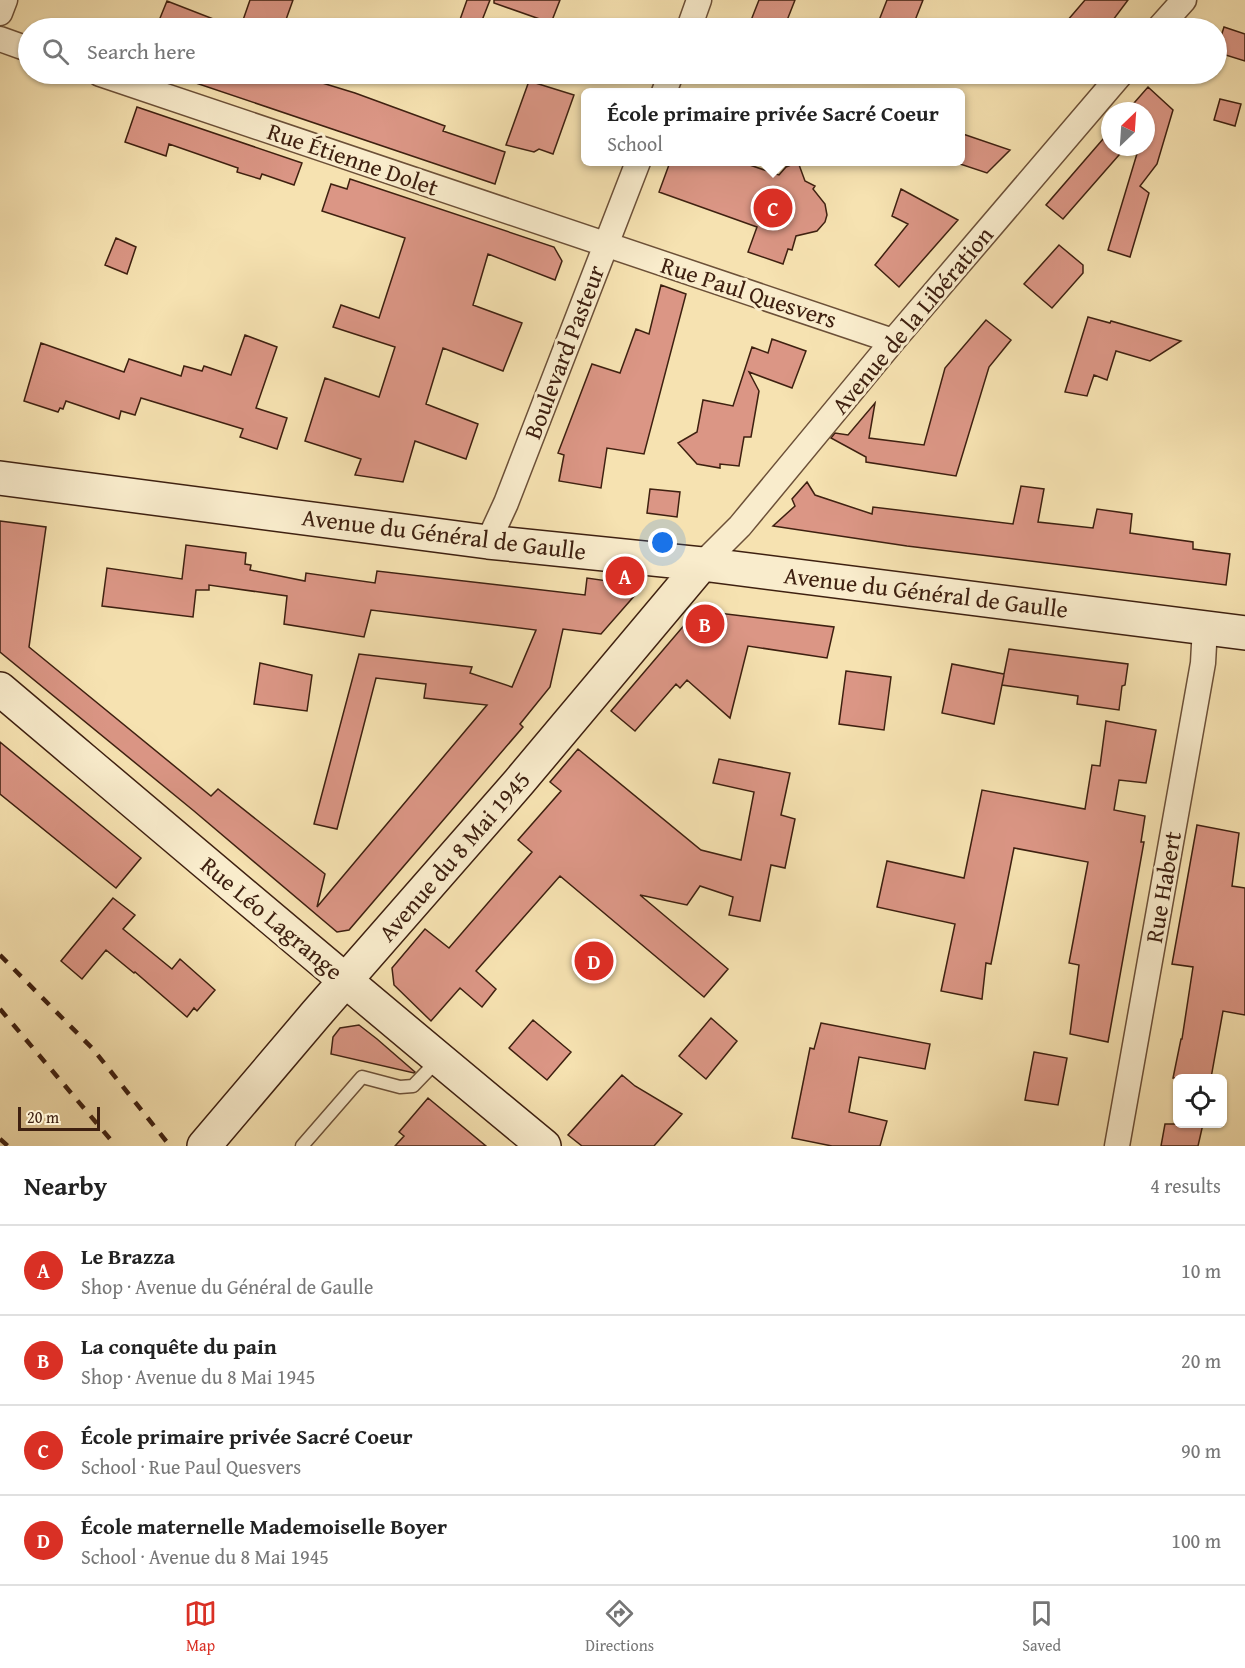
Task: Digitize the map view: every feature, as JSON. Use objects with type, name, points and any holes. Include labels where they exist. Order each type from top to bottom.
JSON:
[{"type":"main road","name":"Avenue du Général de Gaulle","points":[[0,478],[488,542],[702,564],[1245,633]]},
{"type":"main road","name":"Avenue du 8 Mai 1945","points":[[204,1146],[519,782],[702,564]]},
{"type":"main road","name":"Rue Léo Lagrange","points":[[0,689],[544,1146]]},
{"type":"street","points":[[0,13],[5,0]]},
{"type":"street","points":[[692,18],[699,0]]},
{"type":"street","points":[[1169,18],[1184,0]]},
{"type":"street","points":[[0,39],[18,46]]},
{"type":"street","name":"Rue Étienne Dolet","points":[[130,84],[606,244]]},
{"type":"street","name":"Avenue de la Libération","points":[[702,564],[740,526],[893,341],[1112,84]]},
{"type":"street","name":"Boulevard Pasteur","points":[[488,542],[506,503],[636,166]]},
{"type":"street","name":"Rue Paul Quesvers","points":[[606,244],[893,341]]},
{"type":"street","name":"Rue Habert","points":[[1117,1146],[1203,663],[1205,627]]},
{"type":"lane","points":[[302,1146],[362,1077],[400,1087],[413,1086],[438,1059]]},
{"type":"building","points":[[250,0],[293,0],[287,18],[244,18]]},
{"type":"building","points":[[467,0],[490,0],[483,18],[461,18]]},
{"type":"building","points":[[494,0],[560,0],[553,18],[537,18],[494,3]]},
{"type":"building","points":[[759,0],[795,0],[788,18],[752,18]]},
{"type":"building","points":[[887,0],[923,0],[916,18],[880,18]]},
{"type":"building","points":[[1085,0],[1128,0],[1114,18],[1070,18]]},
{"type":"building","points":[[167,1],[211,18],[160,18]]},
{"type":"building","points":[[1227,28],[1245,34],[1245,61],[1227,55]]},
{"type":"building","points":[[199,84],[326,84],[355,93],[445,126],[443,131],[505,152],[495,184]]},
{"type":"building","points":[[528,84],[539,84],[574,95],[553,154],[539,149],[534,152],[506,145]]},
{"type":"building","points":[[1148,87],[1173,110],[1157,164],[1140,186],[1149,193],[1130,257],[1108,250],[1136,156],[1155,156],[1155,102],[1135,102]]},
{"type":"building","points":[[1220,99],[1241,104],[1235,126],[1214,120]]},
{"type":"building","points":[[137,107],[302,163],[294,185],[262,174],[260,179],[237,172],[238,168],[169,144],[166,156],[125,142]]},
{"type":"building","points":[[965,135],[1010,150],[987,173],[965,166]]},
{"type":"building","points":[[1101,141],[1101,156],[1118,156],[1063,219],[1046,205]]},
{"type":"building","points":[[669,166],[753,166],[779,175],[786,167],[799,166],[805,181],[815,186],[813,189],[825,204],[827,215],[825,222],[817,231],[796,236],[792,250],[788,249],[783,264],[748,252],[757,227],[659,192]]},
{"type":"building","points":[[350,179],[554,247],[562,261],[555,280],[488,254],[473,305],[522,323],[503,371],[443,348],[426,404],[478,424],[466,459],[415,441],[403,482],[355,475],[361,459],[305,441],[325,378],[379,397],[395,347],[333,327],[341,305],[379,318],[405,238],[322,211],[331,184],[347,189]]},
{"type":"building","points":[[901,189],[958,220],[899,287],[875,265],[908,224],[892,216]]},
{"type":"building","points":[[116,238],[136,247],[127,274],[105,265]]},
{"type":"building","points":[[1059,245],[1083,265],[1083,273],[1052,308],[1024,284]]},
{"type":"building","points":[[661,285],[686,294],[644,454],[607,448],[601,488],[559,481],[564,455],[558,453],[592,364],[620,373],[636,329],[649,334]]},
{"type":"building","points":[[1088,317],[1110,323],[1111,321],[1181,341],[1150,361],[1116,351],[1107,380],[1094,375],[1087,396],[1065,392]]},
{"type":"building","points":[[986,320],[1011,340],[989,367],[956,476],[866,462],[866,457],[831,438],[835,433],[848,435],[875,403],[869,438],[924,445],[945,368]]},
{"type":"building","points":[[245,335],[277,347],[256,408],[287,418],[277,449],[240,437],[243,429],[141,398],[135,415],[121,411],[119,419],[66,401],[63,409],[60,408],[58,412],[24,401],[41,343],[124,372],[129,359],[181,376],[184,366],[202,371],[204,366],[231,375]]},
{"type":"building","points":[[772,339],[806,351],[792,388],[749,372],[759,391],[751,437],[744,437],[739,466],[720,464],[720,468],[697,464],[678,443],[697,432],[703,400],[733,406],[752,347],[768,353]]},
{"type":"building","points":[[807,482],[815,495],[872,514],[873,507],[1013,524],[1021,486],[1044,489],[1038,522],[1093,528],[1097,509],[1132,514],[1130,533],[1193,542],[1193,549],[1230,554],[1226,585],[907,546],[773,526],[795,506],[792,499]]},
{"type":"building","points":[[650,489],[680,492],[677,517],[647,513]]},
{"type":"building","points":[[0,521],[46,527],[29,647],[211,796],[218,789],[325,874],[317,907],[487,705],[424,698],[426,684],[376,678],[337,829],[314,824],[359,654],[472,667],[470,673],[512,687],[536,630],[371,610],[364,637],[284,624],[287,596],[209,585],[209,590],[196,590],[193,617],[102,606],[107,568],[182,579],[186,545],[246,553],[245,564],[251,565],[250,570],[305,581],[306,573],[375,583],[377,571],[585,595],[587,578],[643,586],[601,634],[563,629],[550,687],[520,724],[523,727],[349,930],[337,932],[0,652]]},
{"type":"building","points":[[701,611],[834,627],[827,658],[748,646],[730,718],[687,680],[680,688],[676,684],[635,731],[611,711],[692,616]]},
{"type":"building","points":[[1009,649],[1128,664],[1119,710],[1077,704],[1078,696],[1002,685],[1004,675],[994,724],[942,713],[952,664],[1004,674]]},
{"type":"building","points":[[260,663],[312,675],[307,711],[254,704]]},
{"type":"building","points":[[846,671],[891,677],[884,730],[839,724]]},
{"type":"building","points":[[1106,721],[1156,730],[1146,783],[1119,780],[1114,810],[1145,816],[1141,842],[1144,842],[1108,1042],[1070,1034],[1079,965],[1069,963],[1088,862],[1014,848],[991,964],[986,963],[982,999],[941,991],[955,924],[877,907],[887,861],[964,878],[982,790],[1085,809],[1092,765],[1100,766]]},
{"type":"building","points":[[0,742],[141,858],[116,888],[0,794]]},
{"type":"building","points":[[578,749],[701,850],[741,860],[754,792],[713,783],[719,759],[790,773],[781,815],[795,819],[785,868],[771,865],[760,921],[729,915],[733,897],[700,886],[687,905],[640,895],[728,969],[704,997],[560,876],[476,971],[496,989],[482,1007],[460,988],[431,1021],[394,985],[392,968],[425,929],[449,948],[532,852],[518,840],[561,791],[550,782]]},
{"type":"building","points":[[1197,825],[1239,833],[1232,886],[1245,888],[1245,1015],[1223,1011],[1212,1074],[1174,1074],[1182,1039],[1193,967],[1172,964]]},
{"type":"building","points":[[113,898],[135,915],[123,929],[172,969],[180,959],[215,990],[197,1011],[194,1008],[187,1017],[106,950],[82,979],[61,961]]},
{"type":"building","points":[[711,1018],[737,1041],[706,1079],[679,1056]]},
{"type":"building","points":[[533,1020],[571,1052],[547,1080],[509,1048]]},
{"type":"building","points":[[821,1023],[930,1044],[925,1069],[859,1057],[849,1112],[887,1121],[880,1146],[832,1146],[792,1138],[810,1048],[814,1049]]},
{"type":"building","points":[[359,1025],[415,1072],[331,1054],[333,1037],[340,1028]]},
{"type":"building","points":[[1034,1052],[1067,1058],[1058,1105],[1025,1100]]},
{"type":"building","points":[[622,1075],[635,1086],[682,1114],[654,1146],[582,1146],[568,1135]]},
{"type":"building","points":[[428,1098],[486,1146],[395,1146],[404,1136],[399,1132]]},
{"type":"building","points":[[1165,1124],[1173,1124],[1173,1128],[1202,1128],[1198,1146],[1161,1146]]},
{"type":"railway","points":[[0,955],[93,1049],[170,1146]]},
{"type":"railway","points":[[0,1009],[116,1146]]},
{"type":"railway","points":[[0,1139],[8,1146]]},
{"type":"place","name":"École primaire privée Sacré Coeur","points":[[773,208]]},
{"type":"place","name":"Le Brazza","points":[[625,576]]},
{"type":"place","name":"La conquête du pain","points":[[705,624]]},
{"type":"place","name":"École maternelle Mademoiselle Boyer","points":[[594,961]]}]
